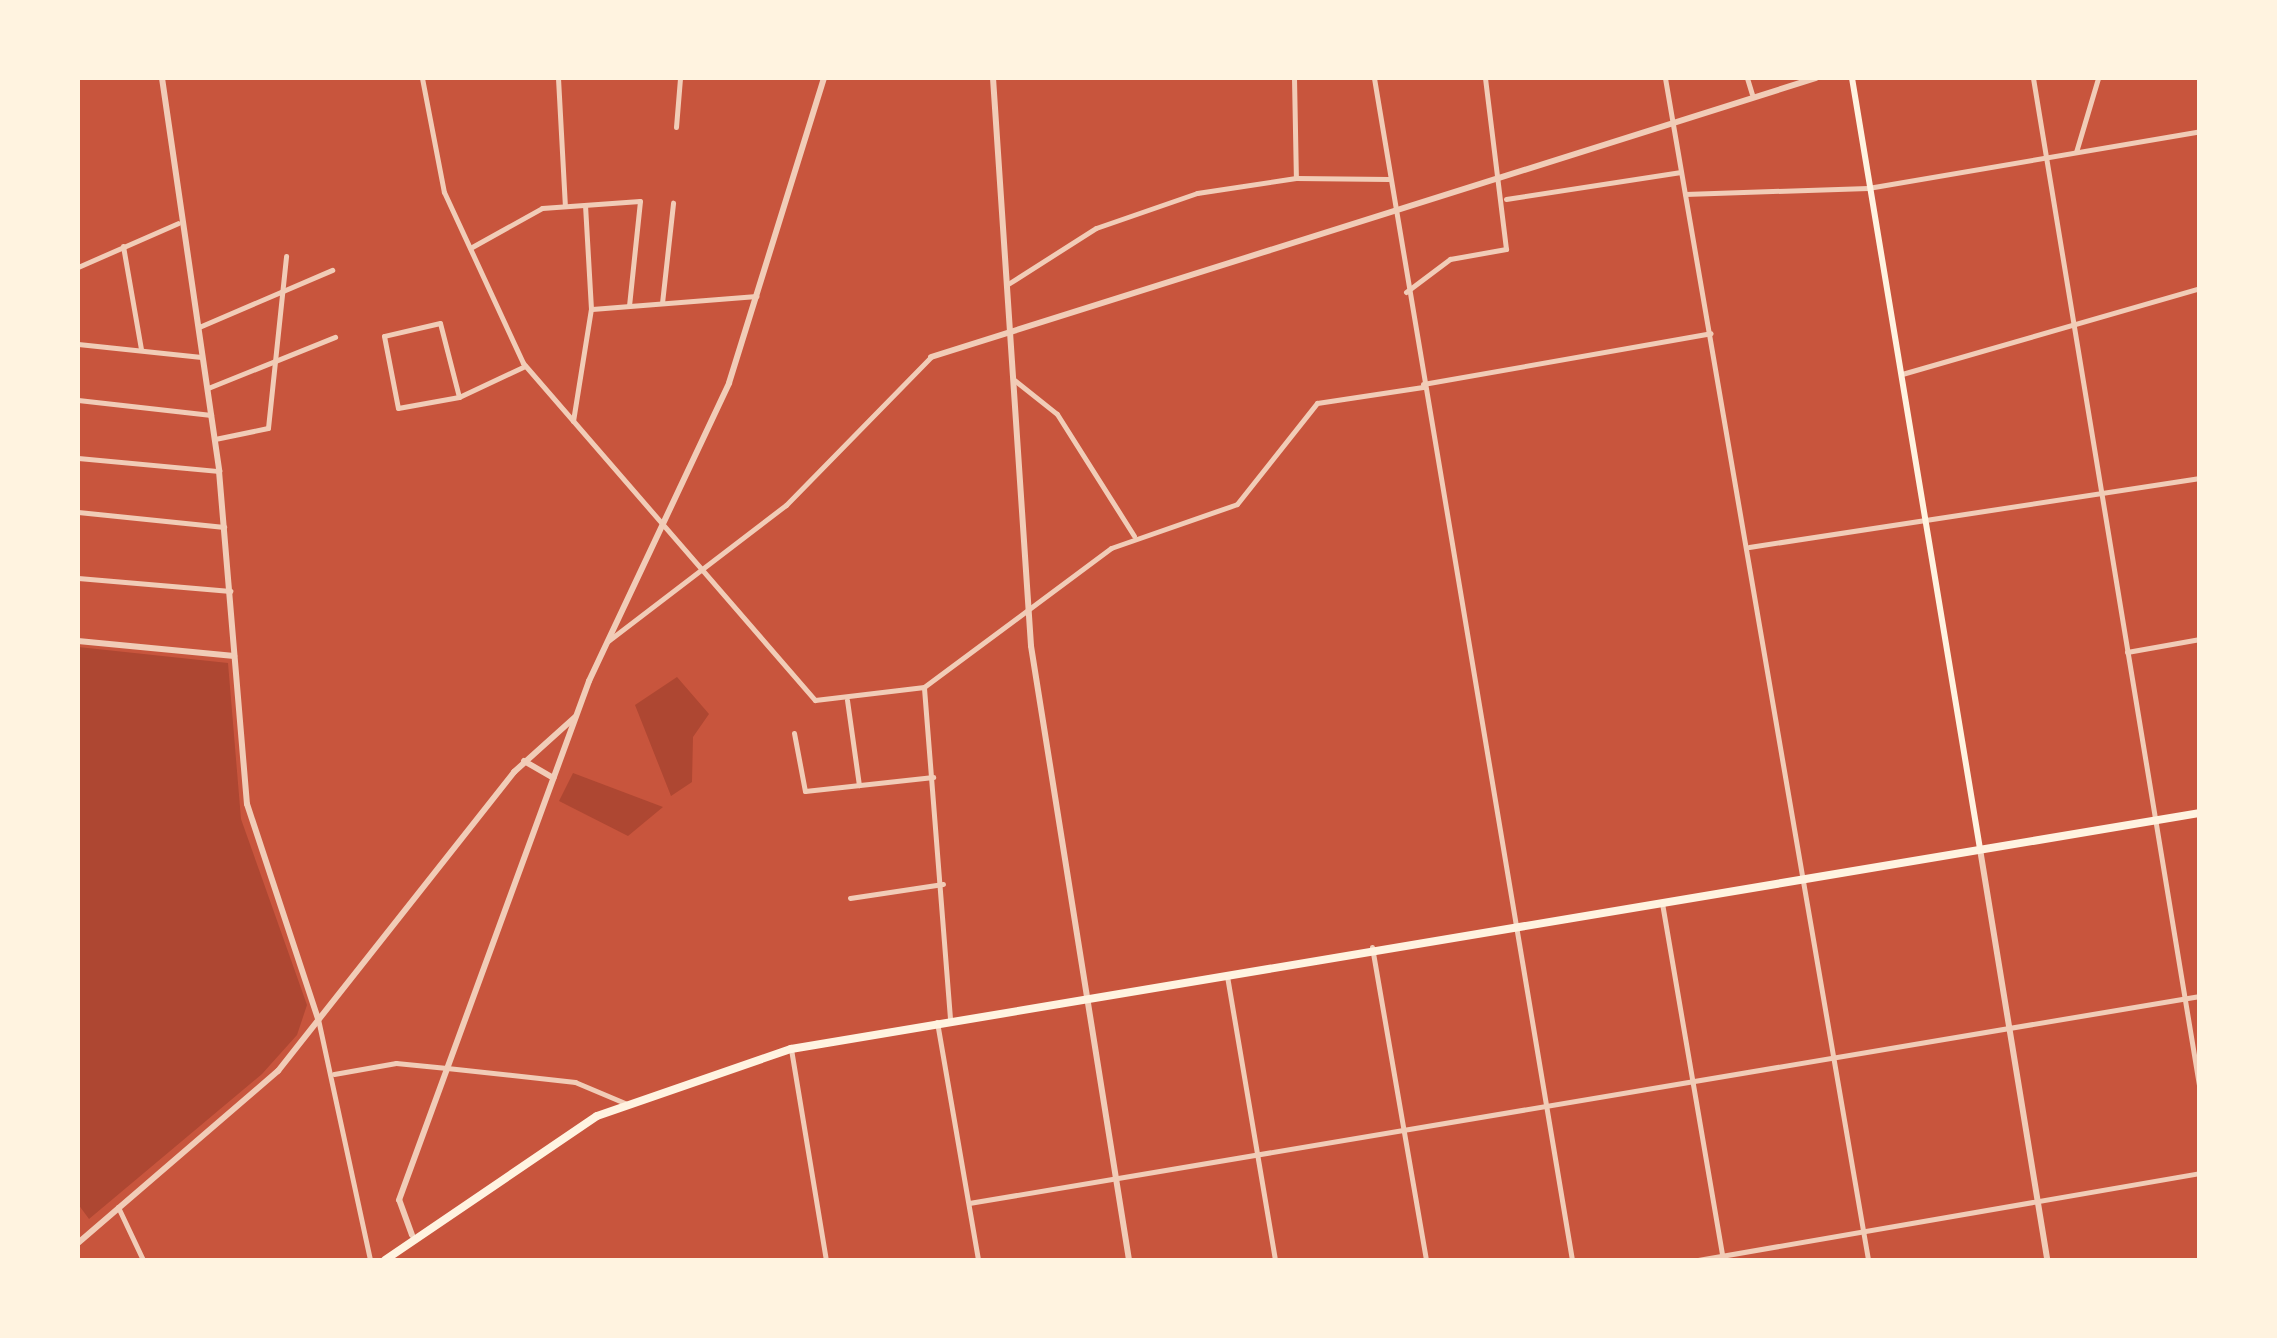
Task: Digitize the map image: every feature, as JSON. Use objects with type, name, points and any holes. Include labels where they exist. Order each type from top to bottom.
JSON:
[{"type":"highway","points":[[385,1260],[412,1235],[533,1152],[627,1104],[791,1049],[950,1018],[1806,875],[2200,814]]},
{"type":"main road","points":[[1852,78],[1980,849]]},
{"type":"street","points":[[162,78],[178,224],[219,471],[253,830],[334,1074],[370,1260]]},
{"type":"street","points":[[422,78],[444,192],[525,366],[704,572],[802,693],[847,700],[924,687],[1134,536],[1237,504],[1317,403],[1710,333]]},
{"type":"street","points":[[558,78],[565,206]]},
{"type":"street","points":[[676,126],[680,78]]},
{"type":"street","points":[[412,1235],[398,1200],[576,716],[607,641],[664,525],[758,296],[824,78]]},
{"type":"street","points":[[993,78],[1029,613],[1129,1260]]},
{"type":"street","points":[[1294,78],[1296,178]]},
{"type":"street","points":[[1374,78],[1406,292],[1572,1260]]},
{"type":"street","points":[[1406,292],[1450,259],[1506,249],[1506,199],[1485,78]]},
{"type":"street","points":[[1665,78],[1806,875],[1868,1260]]},
{"type":"street","points":[[1747,78],[1752,94]]},
{"type":"street","points":[[607,641],[704,572],[837,458],[930,357],[1752,94],[1816,78]]},
{"type":"street","points":[[2033,78],[2200,1091]]},
{"type":"street","points":[[2076,152],[2098,78]]},
{"type":"street","points":[[1685,194],[1868,188],[2200,131]]},
{"type":"street","points":[[1506,199],[1681,172]]},
{"type":"street","points":[[1008,284],[1122,217],[1296,178],[1389,179]]},
{"type":"street","points":[[472,247],[542,208],[640,201],[629,305]]},
{"type":"street","points":[[662,302],[673,203]]},
{"type":"street","points":[[572,422],[591,309],[585,205]]},
{"type":"street","points":[[78,267],[178,224]]},
{"type":"street","points":[[123,246],[141,350]]},
{"type":"street","points":[[214,439],[268,428],[286,256]]},
{"type":"street","points":[[196,328],[332,270]]},
{"type":"street","points":[[1899,374],[2072,318],[2200,288]]},
{"type":"street","points":[[591,309],[758,296]]},
{"type":"street","points":[[459,397],[440,323],[384,336],[398,408],[459,397],[525,366]]},
{"type":"street","points":[[206,388],[335,337]]},
{"type":"street","points":[[78,344],[201,357]]},
{"type":"street","points":[[1012,379],[1056,414],[1134,536]]},
{"type":"street","points":[[78,400],[211,415]]},
{"type":"street","points":[[78,458],[219,471]]},
{"type":"street","points":[[1749,547],[2200,478]]},
{"type":"street","points":[[78,512],[224,528]]},
{"type":"street","points":[[78,578],[230,592]]},
{"type":"street","points":[[2127,652],[2200,638]]},
{"type":"street","points":[[78,641],[234,656]]},
{"type":"street","points":[[924,687],[943,884],[950,1018]]},
{"type":"street","points":[[847,700],[859,785]]},
{"type":"street","points":[[78,1243],[258,1091],[524,761],[576,716]]},
{"type":"street","points":[[794,733],[806,791],[933,777]]},
{"type":"street","points":[[524,761],[553,778]]},
{"type":"street","points":[[1980,849],[2047,1260]]},
{"type":"street","points":[[850,898],[943,884]]},
{"type":"street","points":[[1661,900],[1722,1258]]},
{"type":"street","points":[[1372,948],[1426,1260]]},
{"type":"street","points":[[1226,973],[1275,1260]]},
{"type":"street","points":[[969,1203],[1693,1085],[2009,1025],[2200,996]]},
{"type":"street","points":[[937,1021],[978,1260]]},
{"type":"street","points":[[791,1049],[826,1260]]},
{"type":"street","points":[[334,1074],[396,1063],[448,1068],[575,1082],[627,1104]]},
{"type":"street","points":[[1698,1260],[1863,1233],[2037,1198],[2200,1173]]},
{"type":"street","points":[[118,1207],[143,1260]]},
{"type":"shaded area","points":[[78,647],[228,663],[241,819],[307,1005],[297,1035],[262,1074],[89,1219],[78,1204]]},
{"type":"shaded area","points":[[677,677],[709,714],[693,737],[692,782],[671,796],[635,705]]},
{"type":"shaded area","points":[[573,773],[663,807],[628,836],[559,801]]}]
